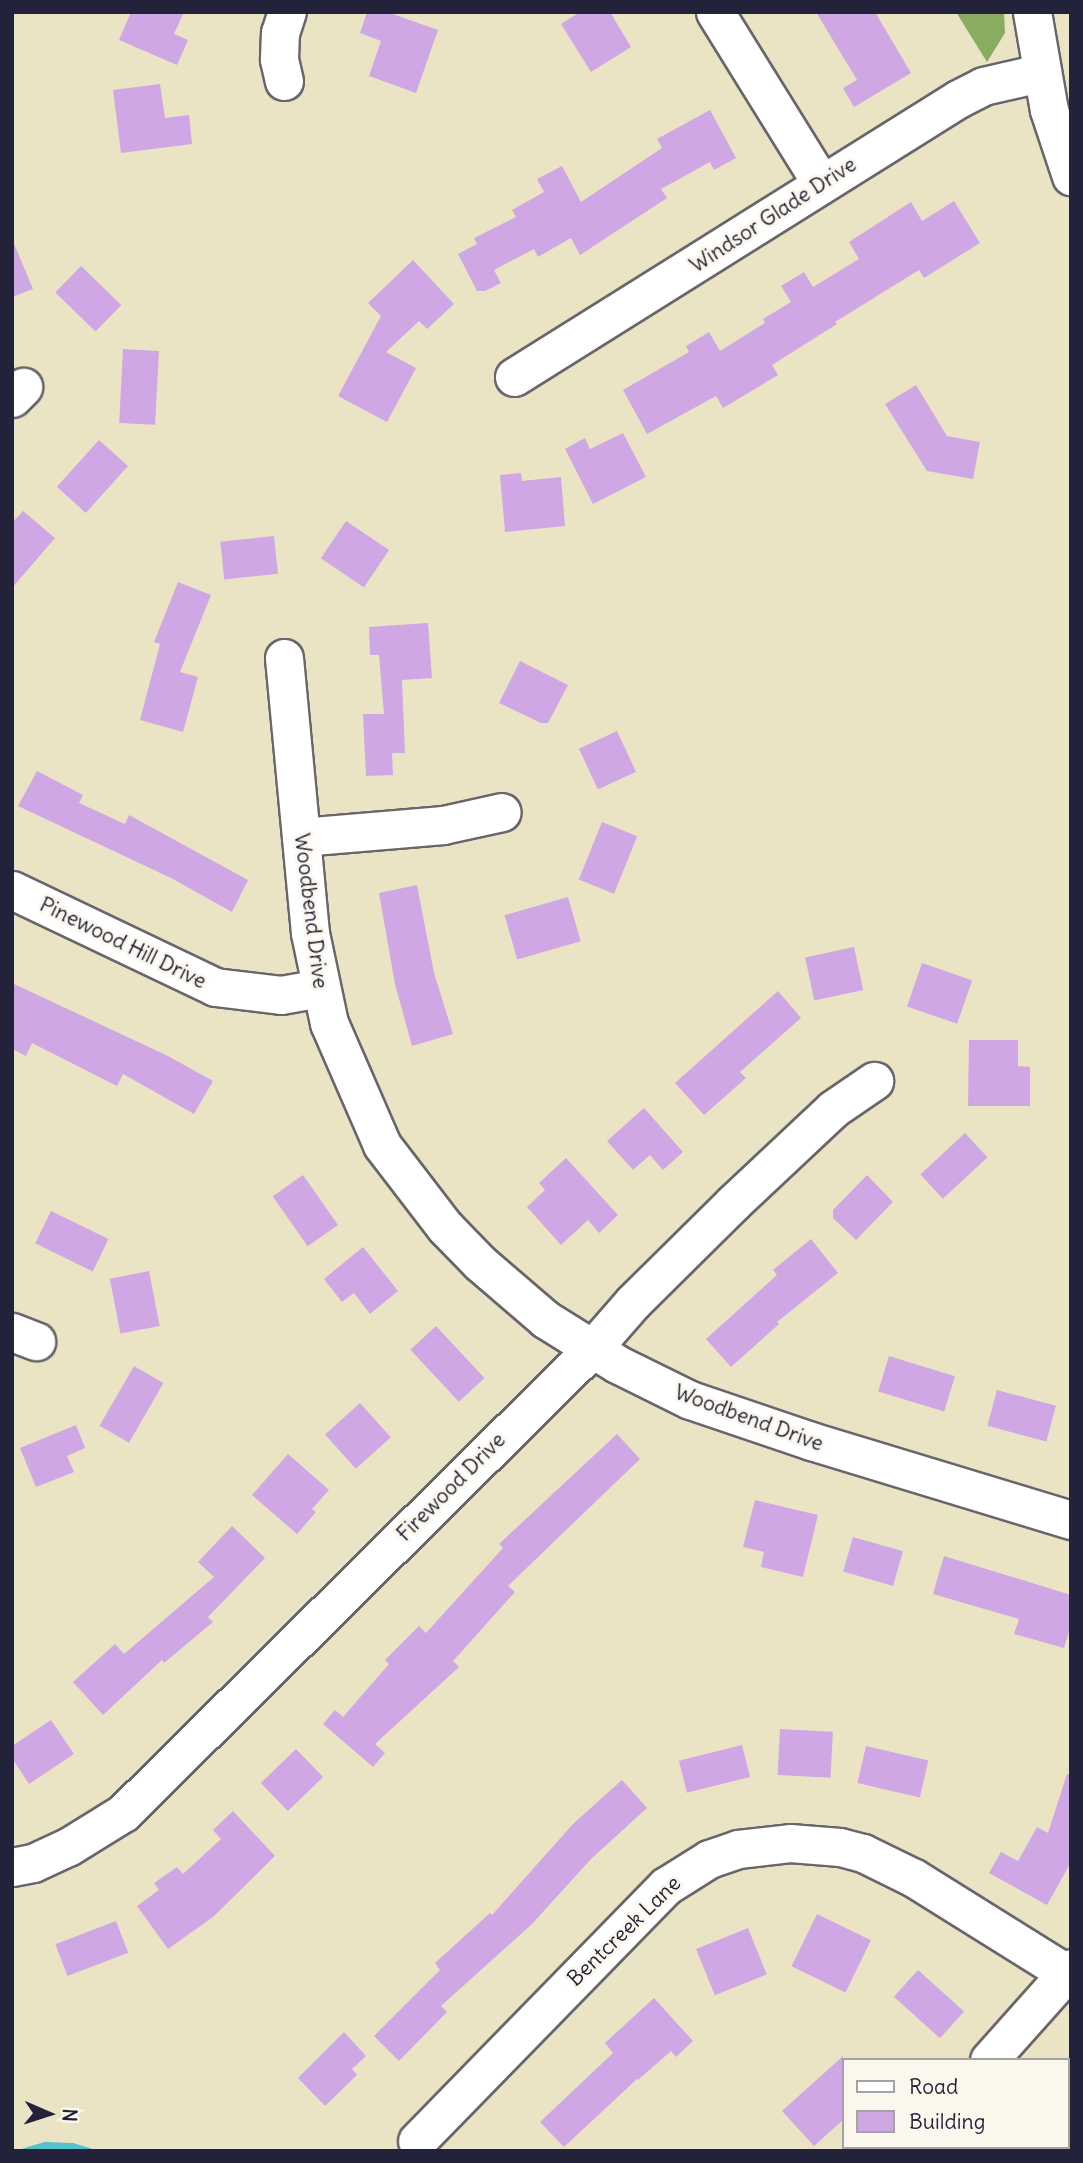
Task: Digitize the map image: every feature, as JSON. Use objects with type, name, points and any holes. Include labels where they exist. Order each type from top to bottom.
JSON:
[{"type":"street","points":[[284,81],[279,59],[280,33],[287,12]]},
{"type":"street","points":[[715,12],[821,183]]},
{"type":"street","points":[[1032,12],[1040,73],[1071,176]]},
{"type":"street","name":"Windsor Glade Drive","points":[[514,377],[821,183],[983,86],[1040,73]]},
{"type":"street","name":"Woodbend Drive","points":[[284,658],[310,933],[329,1023],[382,1145],[409,1182],[480,1263],[545,1319],[592,1349],[690,1400],[811,1441],[1071,1520]]},
{"type":"street","points":[[301,838],[443,825],[502,812]]},
{"type":"street","name":"Pinewood Hill Drive","points":[[12,890],[215,987],[281,995],[320,988]]},
{"type":"street","name":"Firewood Drive","points":[[12,1867],[33,1863],[68,1847],[123,1814],[592,1349],[633,1302],[733,1203],[833,1109],[874,1081]]},
{"type":"street","name":"Bentcreek Lane","points":[[416,2141],[666,1886],[709,1859],[738,1849],[790,1843],[840,1847],[863,1853],[915,1878],[1068,1970]]},
{"type":"street","points":[[991,2058],[1068,1970]]},
{"type":"green space","points":[[956,12],[1004,12],[1005,33],[987,62]]},
{"type":"building","points":[[131,12],[184,12],[174,34],[188,40],[177,65],[119,40]]},
{"type":"building","points":[[367,12],[387,12],[438,30],[416,93],[369,76],[381,41],[360,33]]},
{"type":"building","points":[[580,12],[610,12],[631,47],[591,72],[561,24]]},
{"type":"building","points":[[816,12],[875,12],[911,73],[854,107],[843,88],[857,80]]},
{"type":"building","points":[[160,84],[165,118],[189,115],[192,144],[121,153],[113,90]]},
{"type":"building","points":[[710,110],[736,158],[714,170],[710,162],[661,189],[667,198],[580,255],[571,238],[538,257],[534,249],[494,270],[501,283],[485,291],[477,291],[458,254],[477,244],[474,238],[516,217],[512,210],[544,192],[537,179],[562,166],[581,202],[662,148],[657,139]]},
{"type":"building","points":[[954,201],[980,243],[924,278],[919,270],[835,322],[837,324],[772,365],[778,375],[723,408],[716,396],[647,434],[623,390],[689,352],[686,346],[709,332],[720,351],[765,323],[763,319],[791,302],[781,286],[804,272],[813,287],[859,259],[849,242],[911,202],[922,221]]},
{"type":"building","points":[[12,239],[33,289],[12,297]]},
{"type":"building","points":[[413,260],[454,304],[427,329],[419,321],[386,352],[416,368],[387,422],[338,396],[381,316],[368,303]]},
{"type":"building","points":[[81,266],[121,305],[96,332],[55,293]]},
{"type":"building","points":[[123,349],[159,351],[155,425],[119,423]]},
{"type":"building","points":[[916,385],[947,436],[980,442],[973,479],[927,471],[885,404]]},
{"type":"building","points":[[623,433],[646,477],[593,504],[565,449],[585,438],[590,449]]},
{"type":"building","points":[[99,440],[128,466],[86,513],[57,487]]},
{"type":"building","points":[[521,473],[522,481],[561,477],[565,526],[505,532],[500,475]]},
{"type":"building","points":[[23,511],[55,538],[12,588],[12,523]]},
{"type":"building","points":[[346,521],[389,550],[364,587],[321,558]]},
{"type":"building","points":[[274,536],[278,574],[224,579],[220,542]]},
{"type":"building","points":[[178,582],[211,595],[180,672],[198,677],[183,732],[140,720],[160,644],[154,642]]},
{"type":"building","points":[[428,623],[432,678],[402,680],[405,753],[392,753],[393,775],[366,776],[363,714],[384,714],[379,655],[370,655],[369,627]]},
{"type":"building","points":[[520,661],[568,685],[548,723],[541,723],[499,703]]},
{"type":"building","points":[[617,731],[636,772],[598,790],[579,749]]},
{"type":"building","points":[[37,771],[83,795],[79,803],[125,824],[129,815],[248,880],[232,912],[173,879],[18,806]]},
{"type":"building","points":[[602,822],[637,836],[614,894],[579,879]]},
{"type":"building","points":[[417,885],[434,973],[453,1034],[412,1046],[395,984],[379,893]]},
{"type":"building","points":[[568,897],[581,941],[517,959],[505,915]]},
{"type":"building","points":[[854,947],[863,990],[814,1000],[805,957]]},
{"type":"building","points":[[922,963],[972,980],[957,1024],[907,1006]]},
{"type":"building","points":[[12,983],[168,1056],[213,1081],[194,1114],[123,1074],[117,1086],[32,1043],[26,1056],[12,1049]]},
{"type":"building","points":[[778,991],[801,1018],[740,1072],[746,1078],[704,1115],[675,1083]]},
{"type":"building","points":[[969,1040],[1018,1040],[1018,1066],[1030,1067],[1030,1106],[968,1106]]},
{"type":"building","points":[[644,1108],[683,1152],[663,1170],[650,1155],[633,1170],[607,1141]]},
{"type":"building","points":[[965,1133],[988,1157],[943,1199],[920,1175]]},
{"type":"building","points":[[566,1158],[618,1215],[599,1233],[588,1220],[561,1245],[527,1207],[545,1190],[539,1183]]},
{"type":"building","points":[[303,1175],[338,1225],[308,1246],[273,1196]]},
{"type":"building","points":[[867,1175],[893,1202],[856,1240],[833,1218],[833,1210]]},
{"type":"building","points":[[51,1211],[109,1239],[93,1271],[35,1243]]},
{"type":"building","points":[[811,1239],[838,1273],[777,1322],[779,1324],[731,1367],[706,1339],[777,1275],[773,1270]]},
{"type":"building","points":[[363,1247],[398,1291],[370,1314],[354,1293],[342,1302],[324,1279]]},
{"type":"building","points":[[149,1271],[160,1326],[120,1334],[110,1279]]},
{"type":"building","points":[[436,1326],[484,1378],[459,1402],[410,1350]]},
{"type":"building","points":[[889,1356],[955,1376],[944,1412],[878,1391]]},
{"type":"building","points":[[134,1366],[163,1383],[129,1443],[100,1426]]},
{"type":"building","points":[[997,1390],[1056,1406],[1046,1442],[987,1426]]},
{"type":"building","points":[[360,1403],[391,1437],[356,1469],[325,1434]]},
{"type":"building","points":[[76,1425],[85,1448],[67,1456],[74,1472],[36,1487],[20,1448]]},
{"type":"building","points":[[617,1434],[640,1459],[508,1586],[515,1592],[453,1661],[459,1667],[375,1744],[385,1753],[373,1767],[323,1724],[335,1710],[343,1717],[389,1664],[385,1660],[419,1626],[426,1633],[503,1548],[499,1544]]},
{"type":"building","points":[[288,1454],[329,1490],[312,1509],[316,1512],[297,1534],[252,1495]]},
{"type":"building","points":[[755,1500],[818,1515],[803,1577],[761,1567],[764,1552],[743,1547]]},
{"type":"building","points":[[232,1526],[265,1558],[208,1617],[213,1622],[164,1663],[162,1660],[103,1715],[73,1682],[115,1644],[124,1654],[214,1577],[198,1562]]},
{"type":"building","points":[[853,1537],[903,1551],[893,1586],[843,1572]]},
{"type":"building","points":[[944,1556],[1071,1595],[1071,1625],[1064,1648],[1014,1634],[1019,1619],[933,1594]]},
{"type":"building","points":[[51,1720],[74,1754],[29,1784],[12,1758],[12,1746]]},
{"type":"building","points":[[780,1729],[833,1732],[831,1778],[778,1775]]},
{"type":"building","points":[[742,1745],[750,1777],[687,1793],[679,1761]]},
{"type":"building","points":[[866,1746],[928,1760],[920,1797],[857,1783]]},
{"type":"building","points":[[296,1749],[323,1777],[288,1811],[261,1783]]},
{"type":"building","points":[[1067,1774],[1071,1775],[1071,1862],[1047,1905],[989,1873],[1001,1852],[1018,1861],[1037,1827],[1048,1833]]},
{"type":"building","points":[[622,1780],[647,1808],[591,1859],[532,1924],[441,2006],[447,2012],[399,2061],[374,2036],[440,1970],[435,1963],[490,1913],[492,1915],[573,1824]]},
{"type":"building","points":[[233,1811],[275,1856],[213,1917],[168,1949],[137,1906],[159,1890],[154,1883],[177,1867],[183,1874],[221,1839],[213,1830]]},
{"type":"building","points":[[817,1914],[871,1940],[846,1992],[792,1966]]},
{"type":"building","points":[[116,1921],[128,1953],[68,1976],[55,1944]]},
{"type":"building","points":[[748,1928],[767,1974],[715,1995],[696,1949]]},
{"type":"building","points":[[918,1970],[964,2011],[940,2038],[894,1997]]},
{"type":"building","points":[[654,1998],[693,2041],[676,2057],[671,2051],[564,2147],[540,2122],[613,2053],[605,2043]]},
{"type":"building","points":[[344,2032],[366,2056],[352,2069],[357,2075],[325,2106],[298,2078]]},
{"type":"building","points":[[843,2056],[842,2121],[814,2146],[782,2111]]},
{"type":"waterway","points":[[24,2151],[45,2145],[72,2146],[88,2151]]}]
